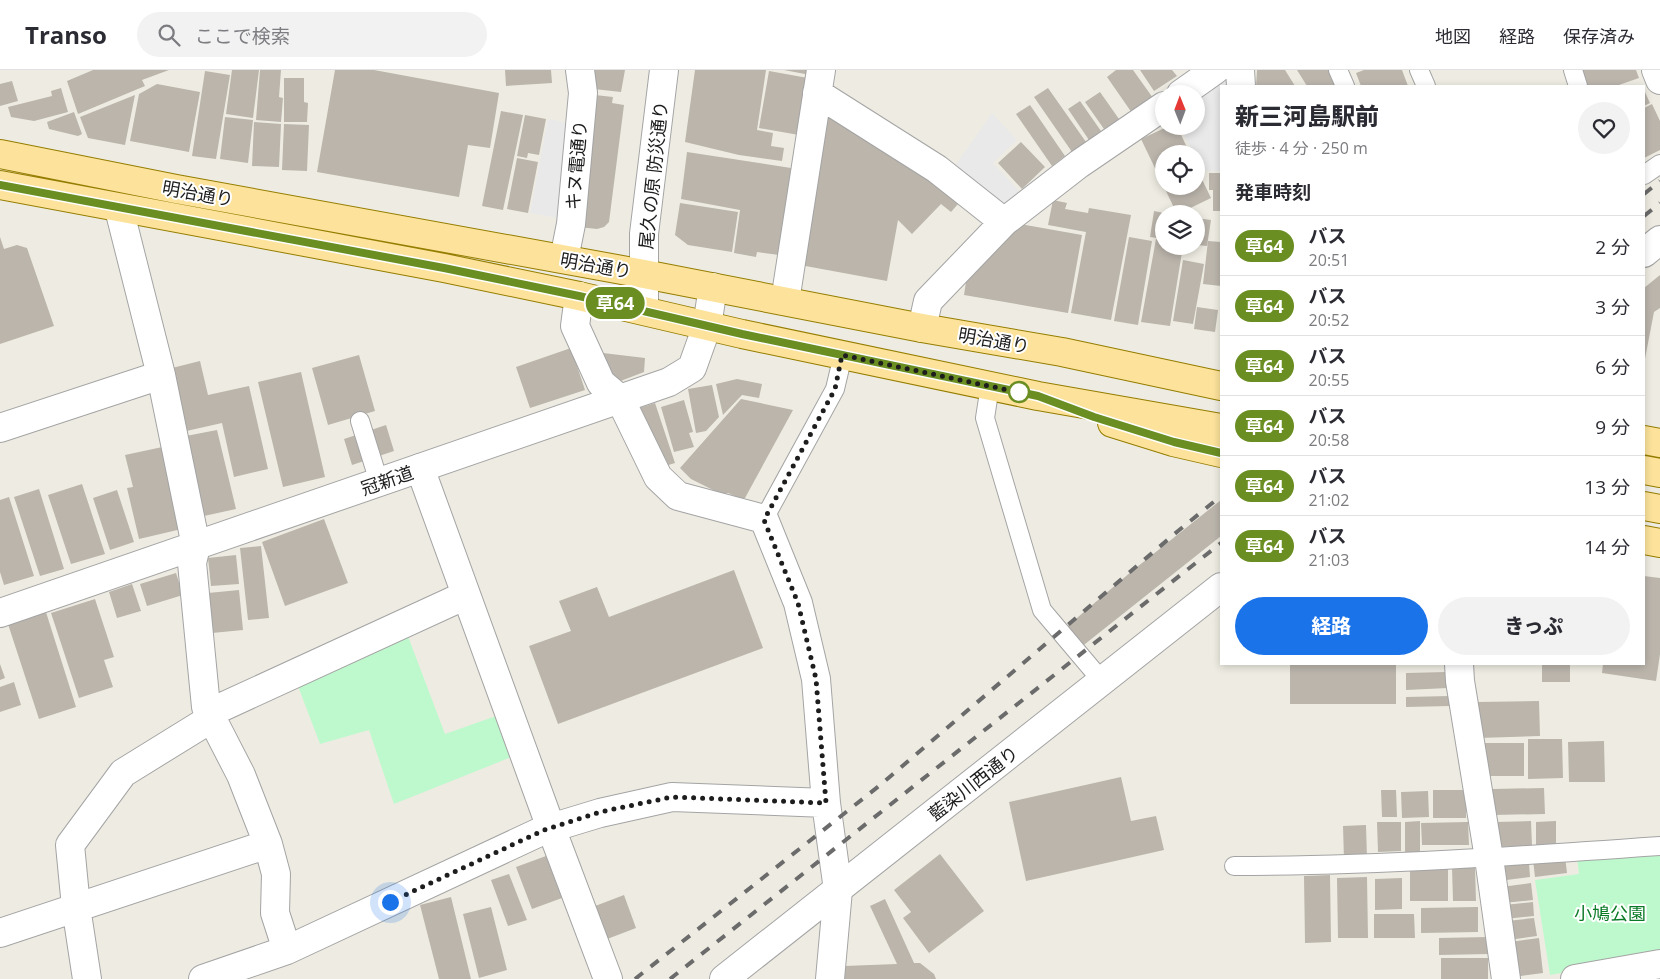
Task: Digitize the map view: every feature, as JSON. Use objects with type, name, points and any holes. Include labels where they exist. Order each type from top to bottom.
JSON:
[{"type":"main road","name":"明治通り","points":[[0,154],[176,189],[564,259],[922,328],[1062,352],[1220,386]]},
{"type":"main road","name":"明治通り","points":[[0,185],[444,268],[1038,396],[1220,428]]},
{"type":"main road","points":[[1062,352],[1220,369]]},
{"type":"main road","points":[[1038,396],[1094,417],[1174,442],[1220,453]]},
{"type":"main road","points":[[1645,440],[1660,442]]},
{"type":"main road","points":[[1645,470],[1660,473]]},
{"type":"main road","points":[[1645,506],[1660,510]]},
{"type":"main road","points":[[1645,540],[1660,543]]},
{"type":"street","name":"キヌ電通り","points":[[564,259],[571,224],[583,93],[580,70]]},
{"type":"street","name":"尾久の原 防災通り","points":[[644,310],[644,234],[664,70]]},
{"type":"street","points":[[1196,85],[1220,70],[1240,85]]},
{"type":"street","points":[[1656,70],[1660,80]]},
{"type":"street","points":[[785,301],[819,82],[937,169],[1004,222]]},
{"type":"street","points":[[922,328],[928,301],[1004,222],[1079,164],[1155,112]]},
{"type":"street","points":[[119,208],[161,375],[196,546],[192,564],[206,707],[241,775],[268,844],[276,874],[275,913],[287,950]]},
{"type":"street","points":[[1645,252],[1660,240]]},
{"type":"street","name":"冠新道","points":[[0,613],[669,382],[692,368],[708,326],[713,287]]},
{"type":"street","points":[[579,296],[575,326],[601,383],[620,399],[658,477],[678,496],[764,520],[798,603],[816,679],[826,803],[838,890],[830,979]]},
{"type":"street","points":[[0,428],[161,375]]},
{"type":"street","points":[[420,468],[608,979]]},
{"type":"street","name":"藍染川西通り","points":[[724,979],[1220,588]]},
{"type":"street","points":[[88,979],[76,907],[70,845],[123,772],[211,716],[466,595]]},
{"type":"street","points":[[1459,665],[1506,979]]},
{"type":"street","points":[[203,979],[287,950],[551,828],[600,812],[672,797],[826,803]]},
{"type":"street","points":[[0,933],[268,844]]},
{"type":"street","points":[[1575,979],[1660,964]]},
{"type":"lane","points":[[1338,70],[1344,85]]},
{"type":"lane","points":[[1419,70],[1426,85]]},
{"type":"lane","points":[[1573,70],[1578,85]]},
{"type":"lane","points":[[1645,174],[1660,164]]},
{"type":"lane","points":[[764,520],[835,389],[842,355]]},
{"type":"lane","points":[[990,386],[985,418],[1042,610],[1102,681]]},
{"type":"lane","points":[[360,421],[379,482]]},
{"type":"lane","points":[[1234,866],[1321,866],[1489,858],[1660,846]]},
{"type":"green space","points":[[406,631],[445,734],[499,715],[514,756],[394,804],[369,730],[320,744],[296,681]]},
{"type":"green space","name":"小鳩公園","points":[[1660,850],[1660,955],[1550,975],[1535,880],[1579,874],[1577,858]]},
{"type":"shaded area","points":[[1224,75],[1233,75],[1233,85],[1220,85],[1220,171],[1205,171],[1205,145],[1189,145],[1184,135],[1205,135],[1205,89]]},
{"type":"shaded area","points":[[992,113],[1017,140],[993,163],[1020,192],[1003,208],[955,166]]},
{"type":"shaded area","points":[[548,119],[569,123],[563,219],[530,213]]},
{"type":"building","points":[[93,70],[169,70],[142,80],[145,86],[78,114],[67,81]]},
{"type":"building","points":[[232,70],[259,70],[253,118],[226,114]]},
{"type":"building","points":[[260,70],[281,70],[279,97],[283,98],[281,122],[256,120]]},
{"type":"building","points":[[335,70],[374,70],[499,93],[490,148],[468,145],[459,197],[317,172]]},
{"type":"building","points":[[505,70],[551,70],[552,83],[506,86]]},
{"type":"building","points":[[592,70],[625,70],[621,92],[594,89]]},
{"type":"building","points":[[695,70],[766,70],[757,130],[773,133],[771,146],[784,148],[782,161],[739,155],[685,142]]},
{"type":"building","points":[[784,70],[811,70],[810,75]]},
{"type":"building","points":[[1116,70],[1133,70],[1153,98],[1132,113],[1107,77]]},
{"type":"building","points":[[1140,70],[1172,70],[1177,76],[1163,85],[1155,85],[1154,91]]},
{"type":"building","points":[[1257,70],[1285,70],[1294,85],[1256,85]]},
{"type":"building","points":[[1297,70],[1333,70],[1337,85],[1306,85]]},
{"type":"building","points":[[1364,70],[1402,70],[1408,85],[1361,85],[1356,73]]},
{"type":"building","points":[[1582,70],[1636,70],[1639,78],[1619,85],[1587,85]]},
{"type":"building","points":[[205,71],[230,75],[216,159],[192,156]]},
{"type":"building","points":[[769,71],[808,78],[799,135],[759,128]]},
{"type":"building","points":[[284,78],[304,78],[304,102],[308,103],[307,122],[284,122]]},
{"type":"building","points":[[12,81],[18,101],[0,106],[0,84]]},
{"type":"building","points":[[157,84],[200,92],[189,152],[130,141],[139,94]]},
{"type":"building","points":[[61,88],[68,112],[34,121],[11,117],[8,107],[52,96],[51,91]]},
{"type":"building","points":[[1048,88],[1086,142],[1072,152],[1034,97]]},
{"type":"building","points":[[1100,92],[1119,119],[1104,129],[1085,102]]},
{"type":"building","points":[[1645,92],[1650,103],[1645,106]]},
{"type":"building","points":[[135,95],[125,145],[88,138],[80,117]]},
{"type":"building","points":[[595,95],[613,97],[612,103],[624,105],[609,222],[604,227],[597,229],[578,227]]},
{"type":"building","points":[[1080,101],[1101,131],[1089,140],[1068,109]]},
{"type":"building","points":[[1652,104],[1660,121],[1660,150],[1645,158],[1645,108]]},
{"type":"building","points":[[1030,105],[1065,156],[1052,166],[1016,114]]},
{"type":"building","points":[[501,111],[523,115],[503,210],[482,206]]},
{"type":"building","points":[[74,112],[82,134],[78,136],[49,129],[47,122]]},
{"type":"building","points":[[525,115],[546,119],[539,155],[528,153],[527,158],[517,156]]},
{"type":"building","points":[[821,115],[852,120],[965,196],[951,212],[941,204],[912,234],[898,220],[887,281],[800,265]]},
{"type":"building","points":[[225,117],[253,120],[248,163],[220,159]]},
{"type":"building","points":[[254,122],[281,124],[279,167],[252,166]]},
{"type":"building","points":[[284,124],[309,125],[307,171],[282,170]]},
{"type":"building","points":[[1155,132],[1155,135],[1181,135],[1186,145],[1155,145],[1155,168],[1141,139]]},
{"type":"building","points":[[1021,142],[1045,167],[1022,189],[998,163]]},
{"type":"building","points":[[687,152],[791,168],[779,255],[757,252],[756,257],[734,253],[740,210],[681,199]]},
{"type":"building","points":[[517,158],[538,162],[528,213],[507,209]]},
{"type":"building","points":[[1209,173],[1220,173],[1220,211],[1213,211],[1213,190],[1209,190]]},
{"type":"building","points":[[1205,186],[1211,198],[1197,205],[1173,205],[1168,195],[1205,195]]},
{"type":"building","points":[[1053,200],[1067,203],[1065,209],[1088,213],[1089,208],[1131,215],[1111,320],[1071,313],[1086,232],[1048,225]]},
{"type":"building","points":[[680,203],[738,212],[732,252],[688,245],[675,235]]},
{"type":"building","points":[[1154,211],[1155,238],[1150,237]]},
{"type":"building","points":[[1205,219],[1211,220],[1207,246],[1205,246]]},
{"type":"building","points":[[1020,224],[1082,235],[1068,313],[964,295],[968,269]]},
{"type":"building","points":[[0,237],[4,249],[17,245],[27,248],[54,326],[0,344]]},
{"type":"building","points":[[1129,237],[1152,241],[1138,325],[1114,321]]},
{"type":"building","points":[[1208,241],[1220,242],[1220,286],[1203,284]]},
{"type":"building","points":[[1155,245],[1155,255],[1182,255],[1170,326],[1141,322]]},
{"type":"building","points":[[1183,260],[1204,264],[1193,324],[1173,321]]},
{"type":"building","points":[[1660,275],[1660,308],[1654,312],[1645,359],[1645,287]]},
{"type":"building","points":[[1197,307],[1218,310],[1215,332],[1194,329]]},
{"type":"building","points":[[571,348],[585,390],[530,408],[516,367]]},
{"type":"building","points":[[603,353],[645,358],[644,372],[618,382],[601,365]]},
{"type":"building","points":[[359,355],[375,411],[328,425],[312,368]]},
{"type":"building","points":[[200,361],[208,395],[249,386],[268,469],[234,477],[222,423],[182,432],[168,369]]},
{"type":"building","points":[[301,372],[325,477],[283,487],[258,382]]},
{"type":"building","points":[[737,379],[762,384],[759,398],[742,395],[723,415],[716,384]]},
{"type":"building","points":[[712,385],[719,417],[706,431],[696,433],[688,389]]},
{"type":"building","points":[[741,399],[793,410],[745,498],[739,498],[728,493],[723,495],[691,479],[680,468]]},
{"type":"building","points":[[684,400],[693,432],[689,433],[694,447],[674,452],[661,407]]},
{"type":"building","points":[[655,403],[675,463],[665,466],[636,409]]},
{"type":"building","points":[[386,425],[394,451],[352,465],[344,439]]},
{"type":"building","points":[[217,430],[236,509],[204,516],[186,436]]},
{"type":"building","points":[[167,446],[186,528],[139,539],[127,488],[133,487],[125,455]]},
{"type":"building","points":[[82,484],[105,554],[71,564],[48,495]]},
{"type":"building","points":[[39,489],[64,569],[40,576],[14,497]]},
{"type":"building","points":[[117,490],[134,542],[110,550],[93,498]]},
{"type":"building","points":[[9,497],[34,576],[4,585],[0,572],[0,500]]},
{"type":"building","points":[[1220,501],[1220,537],[1080,648],[1064,629],[1132,571]]},
{"type":"building","points":[[324,519],[348,583],[285,606],[262,542]]},
{"type":"building","points":[[261,546],[269,618],[248,620],[240,548]]},
{"type":"building","points":[[236,555],[239,584],[211,586],[208,558]]},
{"type":"building","points":[[734,570],[763,648],[558,724],[529,646],[571,631],[559,601],[597,587],[609,617]]},
{"type":"building","points":[[176,573],[183,595],[147,606],[140,584]]},
{"type":"building","points":[[1645,576],[1660,578],[1660,654],[1656,681],[1602,673],[1603,665],[1645,665]]},
{"type":"building","points":[[132,584],[141,611],[117,618],[109,592]]},
{"type":"building","points":[[239,590],[243,630],[212,633],[208,593]]},
{"type":"building","points":[[95,599],[114,657],[104,660],[113,687],[79,698],[51,613]]},
{"type":"building","points":[[45,609],[76,707],[39,719],[7,621]]},
{"type":"building","points":[[0,664],[5,678],[0,680]]},
{"type":"building","points":[[1290,665],[1396,665],[1396,704],[1290,704]]},
{"type":"building","points":[[1542,665],[1570,665],[1570,682],[1542,682]]},
{"type":"building","points":[[1447,672],[1448,688],[1406,690],[1406,673]]},
{"type":"building","points":[[14,682],[21,705],[0,712],[0,687]]},
{"type":"building","points":[[1450,696],[1450,706],[1406,707],[1406,697]]},
{"type":"building","points":[[1539,701],[1540,736],[1478,738],[1478,702]]},
{"type":"building","points":[[1528,739],[1562,739],[1563,778],[1528,779]]},
{"type":"building","points":[[1604,741],[1605,782],[1569,782],[1568,742]]},
{"type":"building","points":[[1484,743],[1524,743],[1524,776],[1485,776]]},
{"type":"building","points":[[1121,777],[1131,821],[1156,816],[1164,850],[1026,881],[1009,802]]},
{"type":"building","points":[[1544,788],[1545,814],[1493,815],[1493,789]]},
{"type":"building","points":[[1381,790],[1396,790],[1397,817],[1382,817]]},
{"type":"building","points":[[1433,790],[1466,790],[1466,818],[1433,818]]},
{"type":"building","points":[[1428,791],[1429,817],[1402,818],[1401,792]]},
{"type":"building","points":[[1420,821],[1420,854],[1405,855],[1405,822]]},
{"type":"building","points":[[1531,821],[1532,846],[1496,847],[1496,822]]},
{"type":"building","points":[[1556,821],[1556,846],[1536,846],[1536,822]]},
{"type":"building","points":[[1377,822],[1401,822],[1401,851],[1378,852]]},
{"type":"building","points":[[1468,822],[1469,845],[1422,845],[1421,823]]},
{"type":"building","points":[[1366,825],[1367,859],[1344,860],[1343,826]]},
{"type":"building","points":[[940,854],[984,911],[929,953],[903,918],[911,912],[894,890]]},
{"type":"building","points":[[546,856],[562,898],[532,909],[516,867]]},
{"type":"building","points":[[1565,856],[1567,873],[1535,877],[1533,860]]},
{"type":"building","points":[[1529,863],[1530,877],[1499,881],[1498,866]]},
{"type":"building","points":[[1448,864],[1448,901],[1410,901],[1410,865]]},
{"type":"building","points":[[1452,868],[1475,868],[1476,901],[1453,901]]},
{"type":"building","points":[[509,874],[527,920],[508,926],[491,880]]},
{"type":"building","points":[[1330,875],[1331,942],[1305,943],[1304,876]]},
{"type":"building","points":[[1367,877],[1368,938],[1338,938],[1337,878]]},
{"type":"building","points":[[1402,878],[1402,909],[1375,910],[1375,879]]},
{"type":"building","points":[[1531,883],[1533,900],[1503,903],[1501,887]]},
{"type":"building","points":[[624,895],[636,928],[602,941],[590,908]]},
{"type":"building","points":[[451,897],[471,979],[439,979],[420,905]]},
{"type":"building","points":[[885,899],[914,963],[920,963],[934,974],[936,979],[845,979],[844,966],[897,964],[870,906]]},
{"type":"building","points":[[1533,902],[1534,916],[1505,919],[1504,905]]},
{"type":"building","points":[[491,907],[507,970],[479,978],[463,914]]},
{"type":"building","points":[[1478,907],[1478,932],[1421,933],[1421,908]]},
{"type":"building","points":[[1374,914],[1414,914],[1415,938],[1374,938]]},
{"type":"building","points":[[1534,918],[1537,936],[1509,940],[1507,921]]},
{"type":"building","points":[[1489,937],[1489,954],[1439,955],[1439,938]]},
{"type":"building","points":[[1539,938],[1543,973],[1513,977],[1510,942]]},
{"type":"building","points":[[1441,958],[1488,958],[1488,979],[1441,979]]},
{"type":"railway","points":[[1645,193],[1660,181]]},
{"type":"railway","points":[[1645,215],[1660,203]]},
{"type":"railway","points":[[635,979],[879,786],[1220,497]]},
{"type":"railway","points":[[670,979],[1220,544]]},
{"type":"bus line","name":"草64","points":[[0,185],[18,190],[444,268],[644,310],[742,334],[1038,396],[1094,417],[1174,442],[1220,453]]},
{"type":"route","points":[[390,902],[544,830],[600,812],[672,797],[826,803],[816,679],[798,603],[764,520],[835,389],[842,355],[1022,393],[1019,392]]}]
